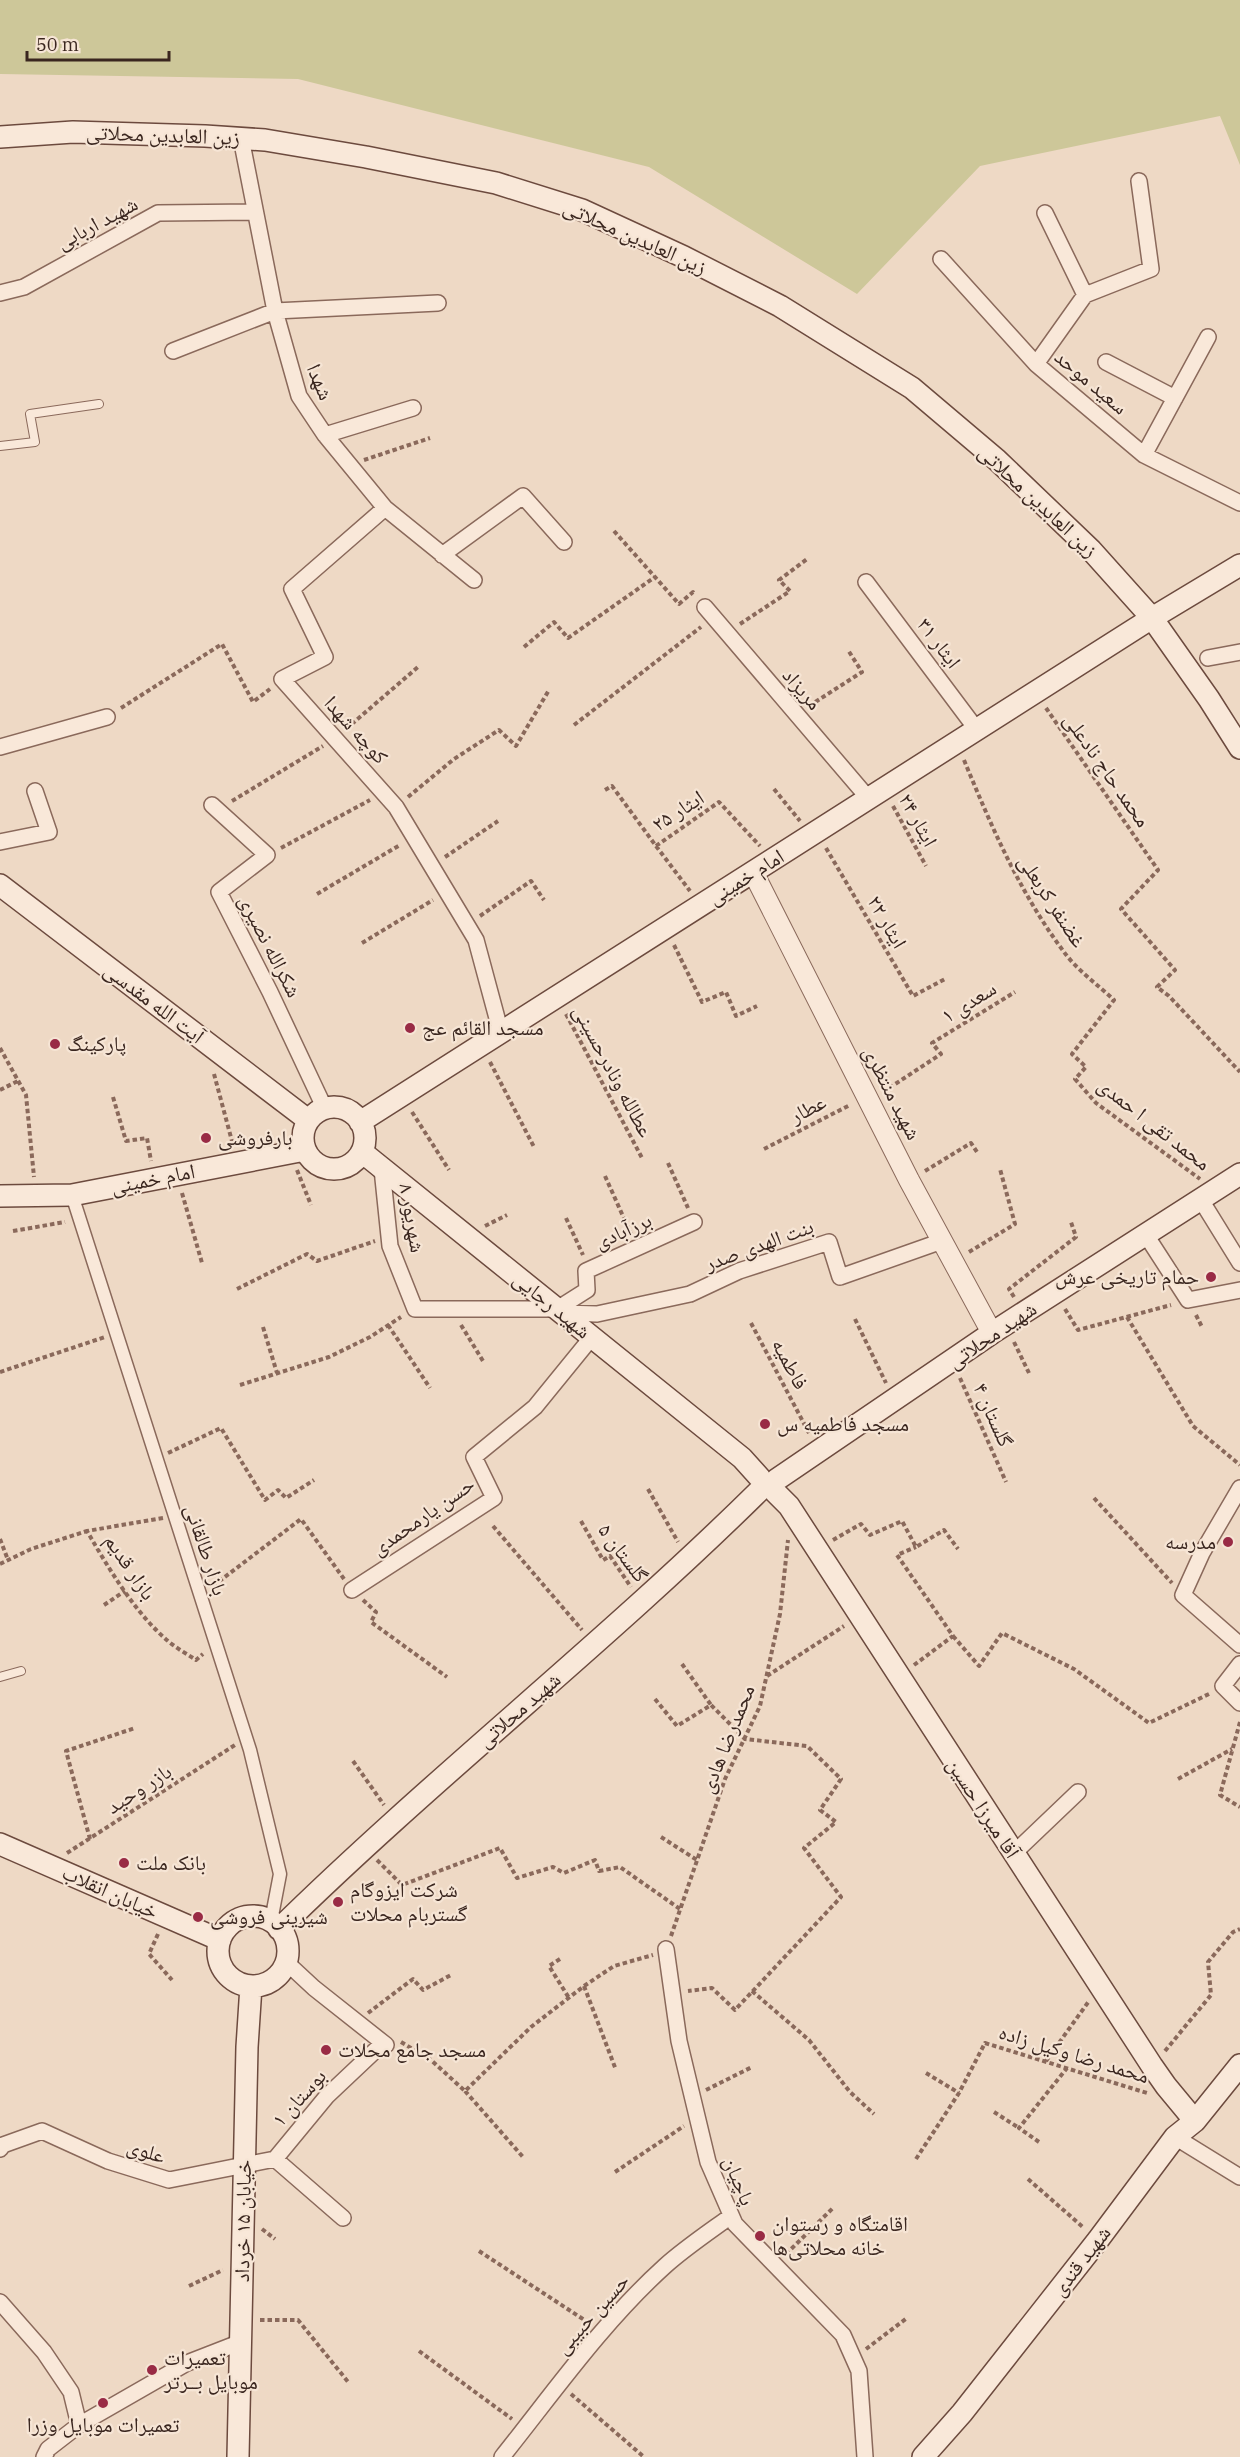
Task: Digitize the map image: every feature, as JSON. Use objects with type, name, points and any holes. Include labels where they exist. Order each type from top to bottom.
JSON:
[{"type":"main road","name":"زین العابدین محلاتی","points":[[0,137],[113,132],[241,138],[366,157],[495,183],[582,210],[684,257],[780,306],[912,388],[997,460],[1083,542],[1152,618],[1240,748]]},
{"type":"main road","points":[[1152,618],[1240,565]]},
{"type":"main road","name":"امام خمینی","points":[[360,1122],[1152,618]]},
{"type":"main road","name":"آیت الله مقدسی","points":[[0,885],[206,1042],[317,1114]]},
{"type":"main road","points":[[345,1109],[360,1122],[365,1142],[362,1152],[348,1167],[338,1170],[318,1166],[298,1151],[304,1130],[317,1114],[345,1109]]},
{"type":"main road","name":"امام خمینی","points":[[0,1196],[72,1195],[298,1151]]},
{"type":"main road","name":"شهید رجایی","points":[[362,1152],[742,1458],[767,1485]]},
{"type":"main road","name":"شهید محلاتی","points":[[275,1925],[689,1560],[767,1485],[999,1329],[1240,1174]]},
{"type":"main road","name":"آقا میرزا حسین","points":[[767,1485],[789,1506],[1099,1986],[1152,2066],[1195,2121]]},
{"type":"main road","name":"خیابان انقلاب","points":[[0,1844],[220,1940]]},
{"type":"main road","points":[[261,1917],[275,1925],[285,1939],[287,1950],[286,1962],[281,1972],[272,1980],[251,1986],[240,1984],[224,1971],[218,1950],[225,1930],[241,1918],[261,1917]]},
{"type":"main road","name":"خیابان ۱۵ خرداد","points":[[238,2457],[247,2047],[251,1986]]},
{"type":"main road","name":"شهید قندی","points":[[923,2457],[962,2413],[1098,2241],[1175,2137],[1195,2121],[1240,2065]]},
{"type":"street","name":"شهدا","points":[[241,138],[275,311],[299,396],[325,435],[385,508],[474,580]]},
{"type":"street","points":[[1036,364],[1085,295],[1151,269],[1140,181]]},
{"type":"street","name":"شهید اربابی","points":[[0,293],[24,287],[158,213],[255,212]]},
{"type":"street","points":[[1045,213],[1085,295]]},
{"type":"street","name":"سعید موحد","points":[[941,260],[1036,364],[1144,455],[1240,503]]},
{"type":"street","points":[[173,351],[275,311],[438,303]]},
{"type":"street","points":[[1144,455],[1208,337]]},
{"type":"street","points":[[1106,362],[1175,398]]},
{"type":"street","points":[[325,435],[413,408]]},
{"type":"street","points":[[442,555],[523,496],[564,542]]},
{"type":"street","points":[[282,679],[325,657],[292,589],[385,508]]},
{"type":"street","name":"ایثار ۳۱","points":[[866,582],[977,730]]},
{"type":"street","name":"مریزاد","points":[[709,612],[796,714],[876,794]]},
{"type":"street","points":[[1208,658],[1240,652]]},
{"type":"street","name":"کوچه شهدا","points":[[282,679],[396,807],[476,940],[501,1033]]},
{"type":"street","points":[[0,747],[107,717]]},
{"type":"street","points":[[0,842],[49,832],[35,791]]},
{"type":"street","points":[[214,808],[267,855]]},
{"type":"street","name":"شکرالله نصیری","points":[[267,855],[219,892],[270,992],[317,1114]]},
{"type":"street","name":"شهید منتظری","points":[[753,872],[953,1262],[999,1329]]},
{"type":"street","name":"۸ شهریور","points":[[382,1169],[390,1246],[415,1309]]},
{"type":"street","name":"بازار طالقانی","points":[[72,1195],[246,1738],[280,1874],[275,1925]]},
{"type":"street","points":[[1208,1195],[1240,1263]]},
{"type":"street","name":"برزآبادی","points":[[559,1311],[587,1290],[586,1271],[694,1222]]},
{"type":"street","points":[[1146,1235],[1188,1300],[1240,1290]]},
{"type":"street","name":"بنت الهدی صدر","points":[[559,1311],[597,1314],[690,1294],[739,1271],[829,1242],[840,1277],[942,1241]]},
{"type":"street","points":[[415,1309],[559,1311]]},
{"type":"street","name":"حسن یارمحمدی","points":[[352,1590],[494,1498],[474,1457],[535,1407],[592,1337]]},
{"type":"street","points":[[1240,1488],[1202,1553],[1183,1595],[1240,1645]]},
{"type":"street","points":[[1240,1665],[1223,1686],[1240,1703]]},
{"type":"street","points":[[1013,1854],[1078,1791]]},
{"type":"street","name":"پاچیان","points":[[666,1949],[679,2041],[708,2162],[735,2224],[843,2335],[859,2371],[865,2457]]},
{"type":"street","points":[[286,1962],[314,1988],[358,2021],[383,2045]]},
{"type":"street","name":"بوستان ۱","points":[[244,2166],[275,2159],[327,2096],[383,2045]]},
{"type":"street","name":"علوی","points":[[0,2149],[3,2145],[42,2131],[108,2161],[169,2180],[244,2166]]},
{"type":"street","points":[[1175,2137],[1240,2177]]},
{"type":"street","points":[[275,2159],[343,2218]]},
{"type":"street","name":"حسین حبیبی","points":[[502,2457],[602,2331],[666,2265],[731,2216]]},
{"type":"street","points":[[0,2302],[44,2352],[71,2392],[80,2425]]},
{"type":"street","points":[[44,2457],[48,2449],[80,2425],[241,2331]]},
{"type":"lane","points":[[0,446],[34,442],[30,414],[99,404]]},
{"type":"lane","points":[[0,1677],[21,1671]]},
{"type":"path","points":[[350,465],[430,438]]},
{"type":"path","points":[[574,725],[709,612],[693,592],[679,604],[614,531]]},
{"type":"path","points":[[726,633],[790,591],[779,580],[807,559]]},
{"type":"path","points":[[524,646],[554,622],[568,638],[655,577]]},
{"type":"path","points":[[107,717],[222,644],[253,702],[282,679]]},
{"type":"path","points":[[796,714],[862,672],[848,650]]},
{"type":"path","points":[[214,808],[334,738],[418,667]]},
{"type":"path","points":[[396,807],[454,759],[499,730],[516,746],[549,690]]},
{"type":"path","name":"محمد حاج نادعلی","points":[[1035,693],[1158,870],[1121,909],[1175,970],[1157,987],[1169,996],[1240,1072]]},
{"type":"path","name":"غضنفر کربعلی","points":[[957,743],[995,836],[1022,888],[1065,954],[1114,1000],[1072,1054]]},
{"type":"path","name":"ایثار ۲۵","points":[[606,790],[612,786],[656,846],[719,802],[773,860]]},
{"type":"path","points":[[774,789],[814,834]]},
{"type":"path","points":[[267,855],[384,793]]},
{"type":"path","name":"ایثار ۲۴","points":[[876,794],[926,866]]},
{"type":"path","points":[[432,866],[498,821]]},
{"type":"path","name":"ایثار ۲۲","points":[[814,834],[913,996],[945,979]]},
{"type":"path","points":[[317,894],[414,837]]},
{"type":"path","points":[[656,846],[701,906]]},
{"type":"path","points":[[466,924],[531,881],[544,900]]},
{"type":"path","points":[[362,943],[447,891]]},
{"type":"path","points":[[665,929],[702,1002],[726,992],[736,1016],[757,1006]]},
{"type":"path","name":"سعدی ۱","points":[[868,1099],[940,1054],[932,1043],[1015,992]]},
{"type":"path","name":"عطالله ونادرحسینی","points":[[557,998],[642,1158]]},
{"type":"path","points":[[206,1042],[238,1163]]},
{"type":"path","points":[[481,1046],[534,1146]]},
{"type":"path","points":[[0,1048],[26,1095],[36,1196]]},
{"type":"path","name":"محمد تقی ا حمدی","points":[[1072,1054],[1086,1067],[1075,1080],[1096,1103],[1208,1195]]},
{"type":"path","points":[[0,1090],[18,1081]]},
{"type":"path","points":[[403,1096],[449,1170]]},
{"type":"path","points":[[113,1097],[126,1141],[147,1138],[155,1179]]},
{"type":"path","name":"عطار","points":[[764,1149],[868,1099]]},
{"type":"path","points":[[909,1180],[971,1143],[977,1152]]},
{"type":"path","points":[[298,1151],[311,1205]]},
{"type":"path","points":[[668,1163],[694,1222]]},
{"type":"path","points":[[953,1262],[1015,1224],[1000,1169]]},
{"type":"path","points":[[177,1175],[202,1263]]},
{"type":"path","points":[[605,1176],[637,1248]]},
{"type":"path","points":[[566,1218],[590,1269]]},
{"type":"path","points":[[14,1231],[81,1220]]},
{"type":"path","points":[[1024,1313],[1009,1289],[1076,1237],[1071,1222]]},
{"type":"path","points":[[237,1289],[307,1254],[317,1261],[390,1236]]},
{"type":"path","points":[[1056,1293],[1078,1330],[1188,1300]]},
{"type":"path","points":[[240,1385],[329,1357],[415,1309]]},
{"type":"path","points":[[451,1309],[483,1361]]},
{"type":"path","points":[[1127,1317],[1193,1426],[1240,1465]]},
{"type":"path","points":[[855,1319],[895,1400]]},
{"type":"path","name":"فاطمیه","points":[[751,1323],[819,1451]]},
{"type":"path","points":[[388,1325],[430,1389]]},
{"type":"path","points":[[262,1327],[277,1373]]},
{"type":"path","points":[[999,1329],[1029,1373]]},
{"type":"path","points":[[0,1372],[117,1333]]},
{"type":"path","name":"گلستان ۴","points":[[952,1360],[1006,1482]]},
{"type":"path","points":[[156,1458],[221,1428],[265,1500],[278,1490],[286,1498],[314,1480]]},
{"type":"path","points":[[648,1489],[689,1560]]},
{"type":"path","points":[[1094,1498],[1183,1595]]},
{"type":"path","name":"بازار قدیم","points":[[174,1514],[157,1520],[87,1531],[125,1591],[168,1641],[196,1660],[216,1645]]},
{"type":"path","points":[[200,1596],[301,1519],[352,1590],[376,1612],[371,1622],[447,1677]]},
{"type":"path","name":"گلستان ۵","points":[[581,1521],[603,1560],[610,1556],[641,1602]]},
{"type":"path","points":[[816,1549],[861,1524],[870,1535],[902,1521],[916,1547]]},
{"type":"path","points":[[494,1526],[594,1644]]},
{"type":"path","points":[[958,1549],[944,1530],[916,1547],[897,1555],[953,1636],[979,1666],[1002,1633],[1074,1669],[1149,1723],[1223,1686]]},
{"type":"path","points":[[0,1564],[31,1549],[87,1531]]},
{"type":"path","name":"محمدرضا هادی","points":[[666,1949],[725,1779],[760,1706],[780,1614],[789,1538]]},
{"type":"path","points":[[0,1539],[8,1560]]},
{"type":"path","points":[[104,1605],[125,1591]]},
{"type":"path","points":[[767,1676],[860,1616]]},
{"type":"path","points":[[898,1676],[953,1636]]},
{"type":"path","points":[[673,1993],[712,1988],[735,2010],[841,1897],[804,1848],[836,1821],[820,1810],[841,1779],[807,1746],[744,1739],[711,1705],[682,1664]]},
{"type":"path","points":[[655,1699],[677,1726],[711,1705]]},
{"type":"path","points":[[1240,1722],[1220,1795],[1240,1807]]},
{"type":"path","points":[[90,1839],[66,1751],[135,1728]]},
{"type":"path","name":"بازر وحید","points":[[49,1865],[246,1738]]},
{"type":"path","points":[[1178,1779],[1233,1748]]},
{"type":"path","points":[[352,1761],[395,1820]]},
{"type":"path","points":[[661,1837],[697,1860]]},
{"type":"path","points":[[365,1847],[402,1885],[500,1848],[517,1878],[553,1867],[564,1873],[595,1860],[599,1871],[620,1867],[680,1909]]},
{"type":"path","points":[[166,1917],[149,1954],[172,1980]]},
{"type":"path","points":[[1152,2066],[1211,1995],[1208,1962],[1233,1932],[1240,1929]]},
{"type":"path","points":[[465,2091],[531,2027],[584,1986],[614,1966],[666,1949]]},
{"type":"path","points":[[560,1959],[549,1966],[569,1998]]},
{"type":"path","points":[[358,2021],[413,1979],[423,1990],[452,1975]]},
{"type":"path","points":[[584,1986],[616,2070]]},
{"type":"path","points":[[1046,2061],[1099,1986]]},
{"type":"path","points":[[752,1991],[809,2040],[850,2092],[874,2114]]},
{"type":"path","points":[[383,2045],[399,2041],[431,2060],[465,2091],[523,2157]]},
{"type":"path","name":"محمد رضا وکیل زاده","points":[[916,2159],[959,2093],[985,2043],[1180,2103]]},
{"type":"path","points":[[692,2097],[752,2067]]},
{"type":"path","points":[[1019,2128],[1066,2068]]},
{"type":"path","points":[[926,2073],[959,2093]]},
{"type":"path","points":[[994,2112],[1038,2142]]},
{"type":"path","points":[[615,2172],[697,2117]]},
{"type":"path","points":[[1028,2179],[1098,2241]]},
{"type":"path","points":[[774,2265],[833,2208]]},
{"type":"path","points":[[479,2251],[602,2331]]},
{"type":"path","points":[[189,2286],[242,2260]]},
{"type":"path","points":[[854,2359],[908,2318]]},
{"type":"path","points":[[241,2331],[298,2320],[349,2383]]},
{"type":"path","points":[[419,2351],[525,2428]]},
{"type":"path","points":[[559,2383],[644,2457]]},
{"type":"shaded area","points":[[0,0],[1240,0],[1240,165],[1220,116],[980,166],[857,294],[649,167],[298,79],[0,74]]},
{"type":"place","name":"مسجد القائم عج","points":[[410,1028]]},
{"type":"place","name":"پارکینگ","points":[[55,1044]]},
{"type":"place","name":"بارفروشی","points":[[206,1138]]},
{"type":"place","name":"حمام تاریخی عرش","points":[[1211,1277]]},
{"type":"place","name":"مسجد فاطمیه س","points":[[765,1424]]},
{"type":"place","name":"مدرسه","points":[[1228,1542]]},
{"type":"place","name":"بانک ملت","points":[[124,1863]]},
{"type":"place","name":"شرکت ایزوگام گستربام محلات","points":[[338,1902]]},
{"type":"place","name":"شیرینی فروشی","points":[[198,1917]]},
{"type":"place","name":"مسجد جامع محلات","points":[[326,2050]]},
{"type":"place","name":"اقامتگاه و رستوان خانه محلاتی‌ها","points":[[760,2236]]},
{"type":"place","name":"تعمیرات موبایل بــرتر","points":[[152,2370]]},
{"type":"place","name":"تعمیرات موبایل وزرا","points":[[103,2403]]}]
